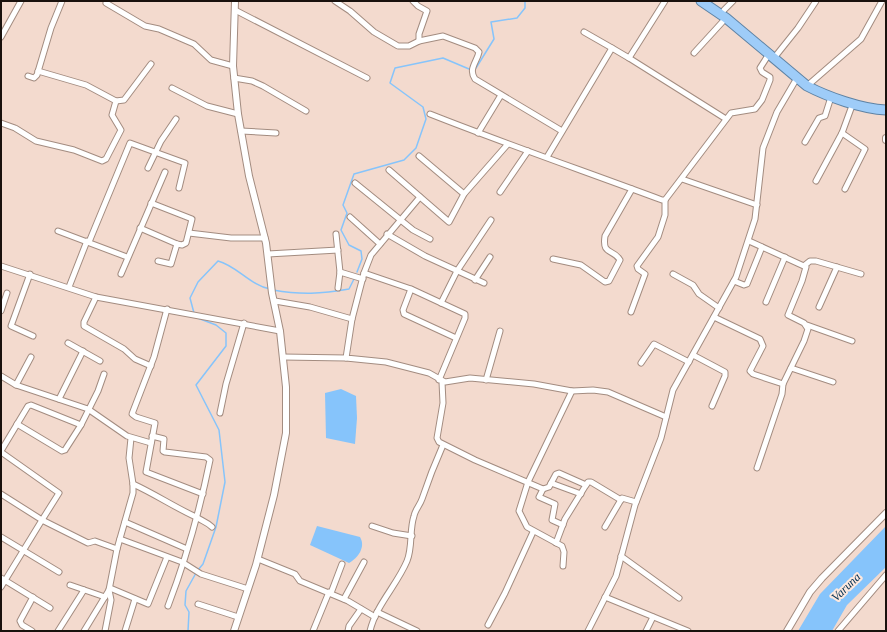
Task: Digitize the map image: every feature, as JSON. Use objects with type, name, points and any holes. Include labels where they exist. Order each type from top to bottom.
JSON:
[{"type":"highway","points":[[701,1],[725,14]]},
{"type":"highway","points":[[712,1],[725,14],[809,85],[886,109]]},
{"type":"highway","points":[[773,55],[797,78],[831,96],[853,103],[886,109]]},
{"type":"street","points":[[1,37],[21,1]]},
{"type":"street","points":[[28,76],[36,77],[51,28],[62,1]]},
{"type":"street","points":[[335,1],[350,11],[374,32],[394,45],[404,48],[419,41],[442,36],[475,48],[478,50],[479,55],[473,69],[475,79],[562,131]]},
{"type":"street","points":[[413,1],[418,6],[427,10],[419,34],[419,41]]},
{"type":"street","points":[[629,58],[665,1]]},
{"type":"street","points":[[694,53],[725,14],[733,1]]},
{"type":"street","points":[[631,312],[645,274],[638,269],[637,266],[658,237],[665,216],[665,200],[726,119],[734,112],[749,111],[759,105],[770,80],[770,77],[762,72],[760,68],[798,28],[816,1]]},
{"type":"street","points":[[809,85],[861,39],[882,1]]},
{"type":"street","points":[[106,2],[144,26],[159,29],[194,44],[211,60],[233,66]]},
{"type":"street","points":[[234,631],[258,559],[274,495],[286,433],[286,386],[280,330],[275,301],[272,293],[268,254],[249,176],[238,114],[233,66],[234,4],[368,78]]},
{"type":"street","points":[[584,32],[629,58],[726,119]]},
{"type":"street","points":[[547,157],[612,48]]},
{"type":"street","points":[[38,71],[86,85],[116,101],[124,100],[150,64]]},
{"type":"street","points":[[234,78],[252,81],[263,86],[306,111]]},
{"type":"street","points":[[590,630],[616,576],[636,502],[661,438],[673,390],[734,281],[749,241],[757,204],[763,148],[777,112],[797,78]]},
{"type":"street","points":[[172,88],[217,110],[238,114]]},
{"type":"street","points":[[478,133],[501,95]]},
{"type":"street","points":[[805,142],[818,118],[825,116],[831,96]]},
{"type":"street","points":[[1,123],[15,128],[36,141],[74,150],[104,161],[121,130],[112,115],[116,101]]},
{"type":"street","points":[[816,181],[842,133],[853,103]]},
{"type":"street","points":[[430,114],[507,145],[547,157],[665,200]]},
{"type":"street","points":[[148,168],[155,152],[176,120]]},
{"type":"street","points":[[241,131],[276,133]]},
{"type":"street","points":[[842,133],[865,149],[845,189]]},
{"type":"street","points":[[68,287],[129,144],[133,143],[185,163],[179,188]]},
{"type":"street","points":[[389,170],[449,222],[464,194],[507,145]]},
{"type":"street","points":[[500,192],[528,151]]},
{"type":"street","points":[[419,156],[464,194]]},
{"type":"street","points":[[121,274],[127,256],[165,172]]},
{"type":"street","points":[[682,179],[757,204]]},
{"type":"street","points":[[355,183],[412,230],[430,239]]},
{"type":"street","points":[[553,259],[581,265],[605,282],[608,281],[620,260],[605,248],[605,236],[632,189]]},
{"type":"street","points":[[346,358],[352,319],[368,260],[387,234],[420,197]]},
{"type":"street","points":[[140,228],[177,244],[184,245],[189,233],[192,219],[151,203]]},
{"type":"street","points":[[350,217],[380,244]]},
{"type":"street","points":[[441,303],[457,272],[491,220]]},
{"type":"street","points":[[58,231],[127,256]]},
{"type":"street","points":[[189,233],[231,238],[265,238]]},
{"type":"street","points":[[336,234],[340,272],[338,288]]},
{"type":"street","points":[[387,234],[425,256],[457,272],[484,283]]},
{"type":"street","points":[[749,241],[805,265]]},
{"type":"street","points":[[158,261],[171,264],[177,244]]},
{"type":"street","points":[[734,281],[744,285],[747,284],[762,247]]},
{"type":"street","points":[[268,254],[338,250]]},
{"type":"street","points":[[475,280],[490,257]]},
{"type":"street","points":[[766,302],[785,257]]},
{"type":"street","points":[[852,341],[807,325],[788,315],[802,281],[805,265],[812,261],[861,274]]},
{"type":"street","points":[[1,266],[30,274],[96,297],[280,330]]},
{"type":"street","points":[[819,307],[837,267]]},
{"type":"street","points":[[340,272],[362,279]]},
{"type":"street","points":[[364,273],[411,289],[465,314],[465,318],[456,338],[441,381],[443,403],[437,438],[439,442],[542,488],[549,487],[556,474],[559,473],[586,484],[591,482],[620,500]]},
{"type":"street","points":[[30,274],[11,326],[33,336]]},
{"type":"street","points":[[673,274],[693,285],[699,294],[719,308]]},
{"type":"street","points":[[411,289],[404,314],[456,338]]},
{"type":"street","points":[[1,311],[7,293]]},
{"type":"street","points":[[96,297],[84,322],[84,326],[124,349],[135,359],[151,366]]},
{"type":"street","points":[[275,301],[310,307],[352,319]]},
{"type":"street","points":[[167,309],[151,366],[132,414],[136,417],[155,422],[146,472],[203,494]]},
{"type":"street","points":[[714,317],[760,339],[763,346],[750,371],[753,374],[783,384]]},
{"type":"street","points":[[220,413],[225,388],[244,323]]},
{"type":"street","points":[[757,468],[782,394],[783,384],[804,341],[807,325]]},
{"type":"street","points":[[486,380],[500,331]]},
{"type":"street","points":[[68,343],[100,361]]},
{"type":"street","points":[[640,363],[654,344],[689,362]]},
{"type":"street","points":[[59,399],[83,351]]},
{"type":"street","points":[[693,355],[725,372],[725,376],[712,406]]},
{"type":"street","points":[[16,385],[31,357]]},
{"type":"street","points":[[283,358],[346,358],[386,362],[429,373],[441,381],[470,378],[534,384],[572,392],[593,390],[608,392],[666,418]]},
{"type":"street","points":[[791,368],[833,382]]},
{"type":"street","points":[[17,424],[62,451],[65,450],[81,425],[98,391],[104,374]]},
{"type":"street","points":[[1,376],[16,385],[88,409],[131,438],[151,443]]},
{"type":"street","points":[[562,566],[563,549],[556,543],[533,532],[523,521],[519,511],[528,482],[572,392]]},
{"type":"street","points":[[1,587],[3,580],[24,550],[58,495],[58,491],[1,452],[28,406],[31,405],[81,425]]},
{"type":"street","points":[[152,436],[164,439],[163,451],[165,452],[210,458],[203,494],[168,606]]},
{"type":"street","points":[[105,631],[111,600],[110,589],[117,549],[125,522],[133,484],[129,458],[131,438]]},
{"type":"street","points":[[370,631],[376,615],[402,571],[410,552],[414,513],[422,499],[443,445]]},
{"type":"street","points":[[551,483],[581,494]]},
{"type":"street","points":[[133,484],[159,496],[196,518],[207,522],[212,527]]},
{"type":"street","points":[[556,543],[563,525],[586,484]]},
{"type":"street","points":[[542,488],[539,497],[555,504],[552,520],[563,525]]},
{"type":"street","points":[[1,494],[42,520],[88,544],[95,541],[117,549]]},
{"type":"street","points":[[605,528],[623,497],[636,502]]},
{"type":"street","points":[[787,631],[810,592],[886,513]]},
{"type":"street","points":[[125,522],[187,549]]},
{"type":"street","points":[[372,526],[393,533],[412,536]]},
{"type":"street","points":[[488,625],[505,593],[533,532]]},
{"type":"street","points":[[1,536],[59,572]]},
{"type":"street","points":[[120,539],[182,562],[201,574],[248,589]]},
{"type":"street","points":[[621,556],[679,598]]},
{"type":"street","points":[[110,589],[149,603],[167,557]]},
{"type":"street","points":[[258,559],[295,574],[298,580],[344,599],[361,609],[417,630]]},
{"type":"street","points":[[344,599],[364,562]]},
{"type":"street","points":[[313,631],[342,564]]},
{"type":"street","points":[[838,631],[886,575]]},
{"type":"street","points":[[3,580],[50,608]]},
{"type":"street","points":[[70,585],[105,597]]},
{"type":"street","points":[[84,631],[110,589]]},
{"type":"street","points":[[58,631],[84,590]]},
{"type":"street","points":[[32,631],[20,622],[33,597]]},
{"type":"street","points":[[605,597],[688,631]]},
{"type":"street","points":[[125,631],[135,599]]},
{"type":"street","points":[[198,604],[238,617]]},
{"type":"street","points":[[348,631],[349,626],[361,609]]},
{"type":"street","points":[[646,631],[653,617]]},
{"type":"water","points":[[341,389],[356,396],[357,418],[355,444],[326,438],[325,393]]},
{"type":"water","points":[[317,526],[360,537],[362,541],[362,548],[360,552],[349,563],[310,545]]},
{"type":"water","name":"Varuna","points":[[886,526],[886,567],[847,605],[832,631],[798,631],[820,594]]},
{"type":"waterway","points":[[357,272],[362,259],[361,251],[349,245],[341,230],[347,213],[343,205],[354,174],[404,160],[416,148],[426,119],[423,107],[390,83],[395,68],[443,58],[469,69],[476,68],[494,39],[491,22],[517,18],[525,8],[525,1]]},
{"type":"waterway","points":[[194,313],[190,298],[198,282],[218,261],[225,263],[256,284],[270,289]]},
{"type":"waterway","points":[[273,290],[302,293],[339,291],[349,289],[354,279]]},
{"type":"waterway","points":[[195,317],[216,325],[226,333],[226,346],[196,385],[219,430],[225,482],[216,527],[203,564],[198,570]]},
{"type":"waterway","points":[[188,631],[189,612],[185,605],[186,591],[196,573]]}]
